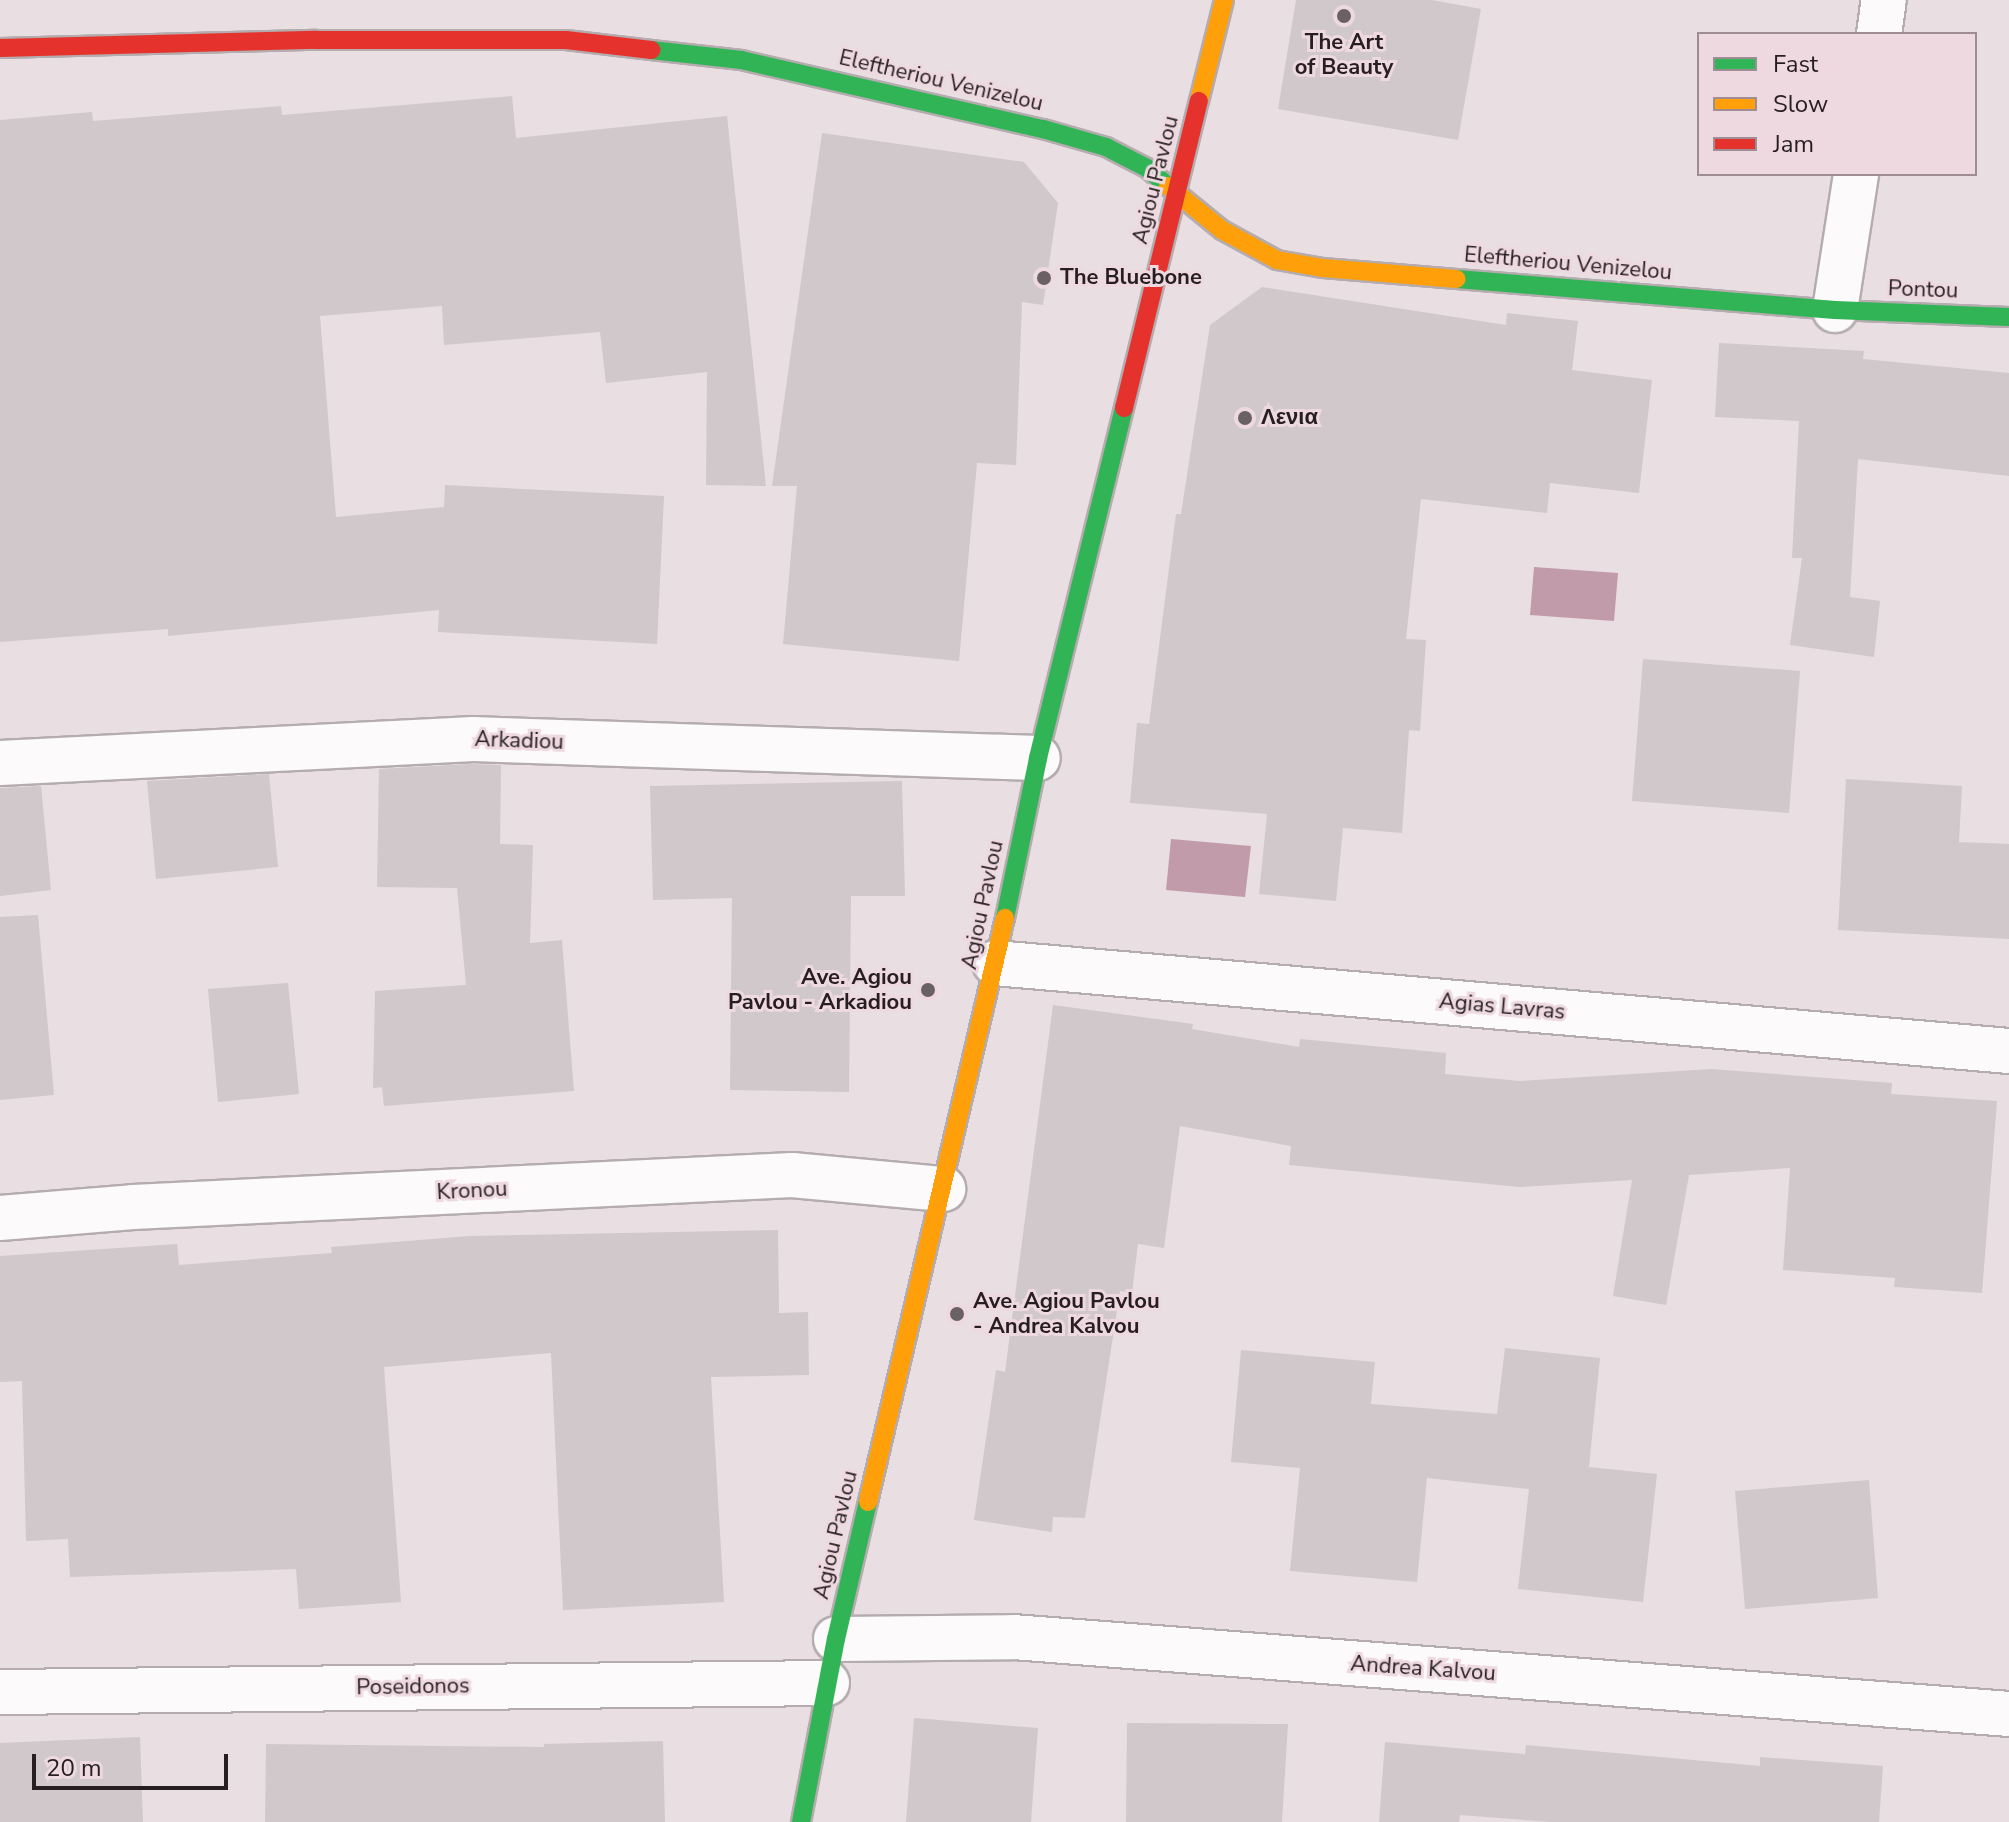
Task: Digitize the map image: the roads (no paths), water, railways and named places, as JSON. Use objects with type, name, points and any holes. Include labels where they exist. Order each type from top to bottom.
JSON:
[{"type":"street","name":"Agiou Pavlou","points":[[801,1822],[836,1639],[995,963],[1038,758],[1224,0]]},
{"type":"street","points":[[1879,32],[1884,0]]},
{"type":"street","name":"Eleftheriou Venizelou","points":[[0,48],[316,40],[566,40],[741,60],[1043,129],[1106,147],[1147,168],[1222,230],[1277,260],[1338,269],[1835,310]]},
{"type":"street","points":[[1835,310],[1856,176]]},
{"type":"street","name":"Pontou","points":[[1835,310],[2009,317]]},
{"type":"street","name":"Arkadiou","points":[[0,763],[473,739],[1038,758]]},
{"type":"street","name":"Agias Lavras","points":[[995,963],[2009,1051]]},
{"type":"street","name":"Kronou","points":[[0,1218],[133,1207],[792,1175],[943,1189]]},
{"type":"street","name":"Andrea Kalvou","points":[[836,1639],[1013,1637],[2009,1714]]},
{"type":"street","name":"Poseidonos","points":[[0,1692],[827,1683]]},
{"type":"place","name":"The Art of Beauty","points":[[1344,16]]},
{"type":"place","name":"The Bluebone","points":[[1044,278]]},
{"type":"place","name":"Λενια","points":[[1245,418]]},
{"type":"place","name":"Ave. Agiou Pavlou - Arkadiou","points":[[928,990]]},
{"type":"place","name":"Ave. Agiou Pavlou - Andrea Kalvou","points":[[957,1314]]}]
